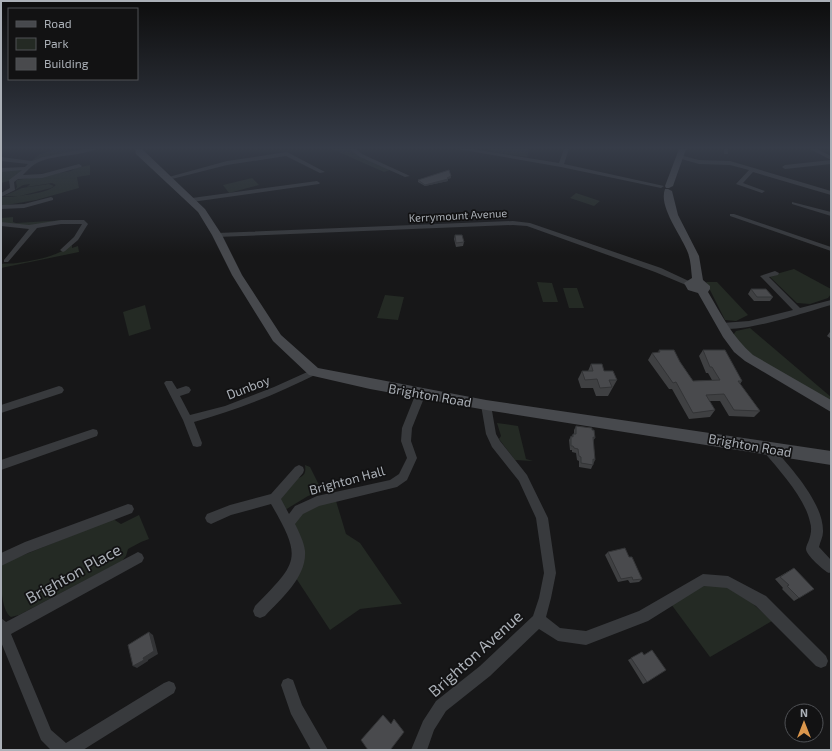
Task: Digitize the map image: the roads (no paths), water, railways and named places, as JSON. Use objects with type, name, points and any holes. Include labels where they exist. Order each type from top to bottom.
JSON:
[{"type":"street","points":[[1,195],[12,188],[10,184]]},
{"type":"street","points":[[175,184],[202,211],[217,235],[237,275],[277,338],[314,372]]},
{"type":"street","points":[[192,200],[309,184]]},
{"type":"street","points":[[648,184],[666,188]]},
{"type":"street","points":[[668,184],[666,188],[671,214],[691,248],[697,262],[696,285],[738,349],[749,358],[812,394],[831,407]]},
{"type":"street","points":[[739,184],[762,191]]},
{"type":"street","points":[[800,184],[831,193]]},
{"type":"street","points":[[1,207],[24,206],[51,199]]},
{"type":"street","points":[[794,203],[831,214]]},
{"type":"street","points":[[732,215],[831,249]]},
{"type":"street","points":[[1,224],[34,227],[68,221],[85,223],[74,242],[63,250]]},
{"type":"street","name":"Kerrymount Avenue","points":[[217,235],[513,223],[528,224],[696,285]]},
{"type":"street","points":[[4,262],[34,227]]},
{"type":"street","points":[[4,262],[15,262]]},
{"type":"street","points":[[774,273],[764,276],[798,311]]},
{"type":"street","points":[[722,326],[740,325],[831,302]]},
{"type":"street","name":"Brighton Road","points":[[314,372],[370,384],[486,404],[831,458]]},
{"type":"street","name":"Dunboy","points":[[188,420],[228,409],[277,390],[314,372]]},
{"type":"street","points":[[169,383],[188,420],[197,443]]},
{"type":"street","points":[[1,409],[59,390]]},
{"type":"street","points":[[174,394],[186,390]]},
{"type":"street","name":"Brighton Hall","points":[[288,524],[300,510],[317,501],[393,484],[403,477],[412,458],[406,440],[407,428],[421,393]]},
{"type":"street","name":"Brighton Avenue","points":[[419,750],[428,726],[441,706],[485,671],[538,620],[545,598],[550,573],[542,518],[523,478],[496,444],[491,434],[486,404]]},
{"type":"street","points":[[1,466],[93,433]]},
{"type":"street","points":[[768,448],[791,478],[813,513],[817,530],[812,549],[829,567]]},
{"type":"street","name":"Brighton Hall","points":[[274,498],[299,470]]},
{"type":"street","points":[[211,518],[230,510],[274,498],[288,524],[299,550],[298,566],[282,587],[260,611]]},
{"type":"street","points":[[1,560],[25,548],[128,509]]},
{"type":"street","name":"Brighton Place","points":[[62,750],[46,735],[2,628],[138,558]]},
{"type":"street","points":[[538,620],[558,634],[586,638],[643,616],[703,580],[728,582],[761,601],[821,662]]},
{"type":"street","points":[[288,685],[296,709],[320,750]]},
{"type":"street","points":[[68,750],[169,688]]}]
